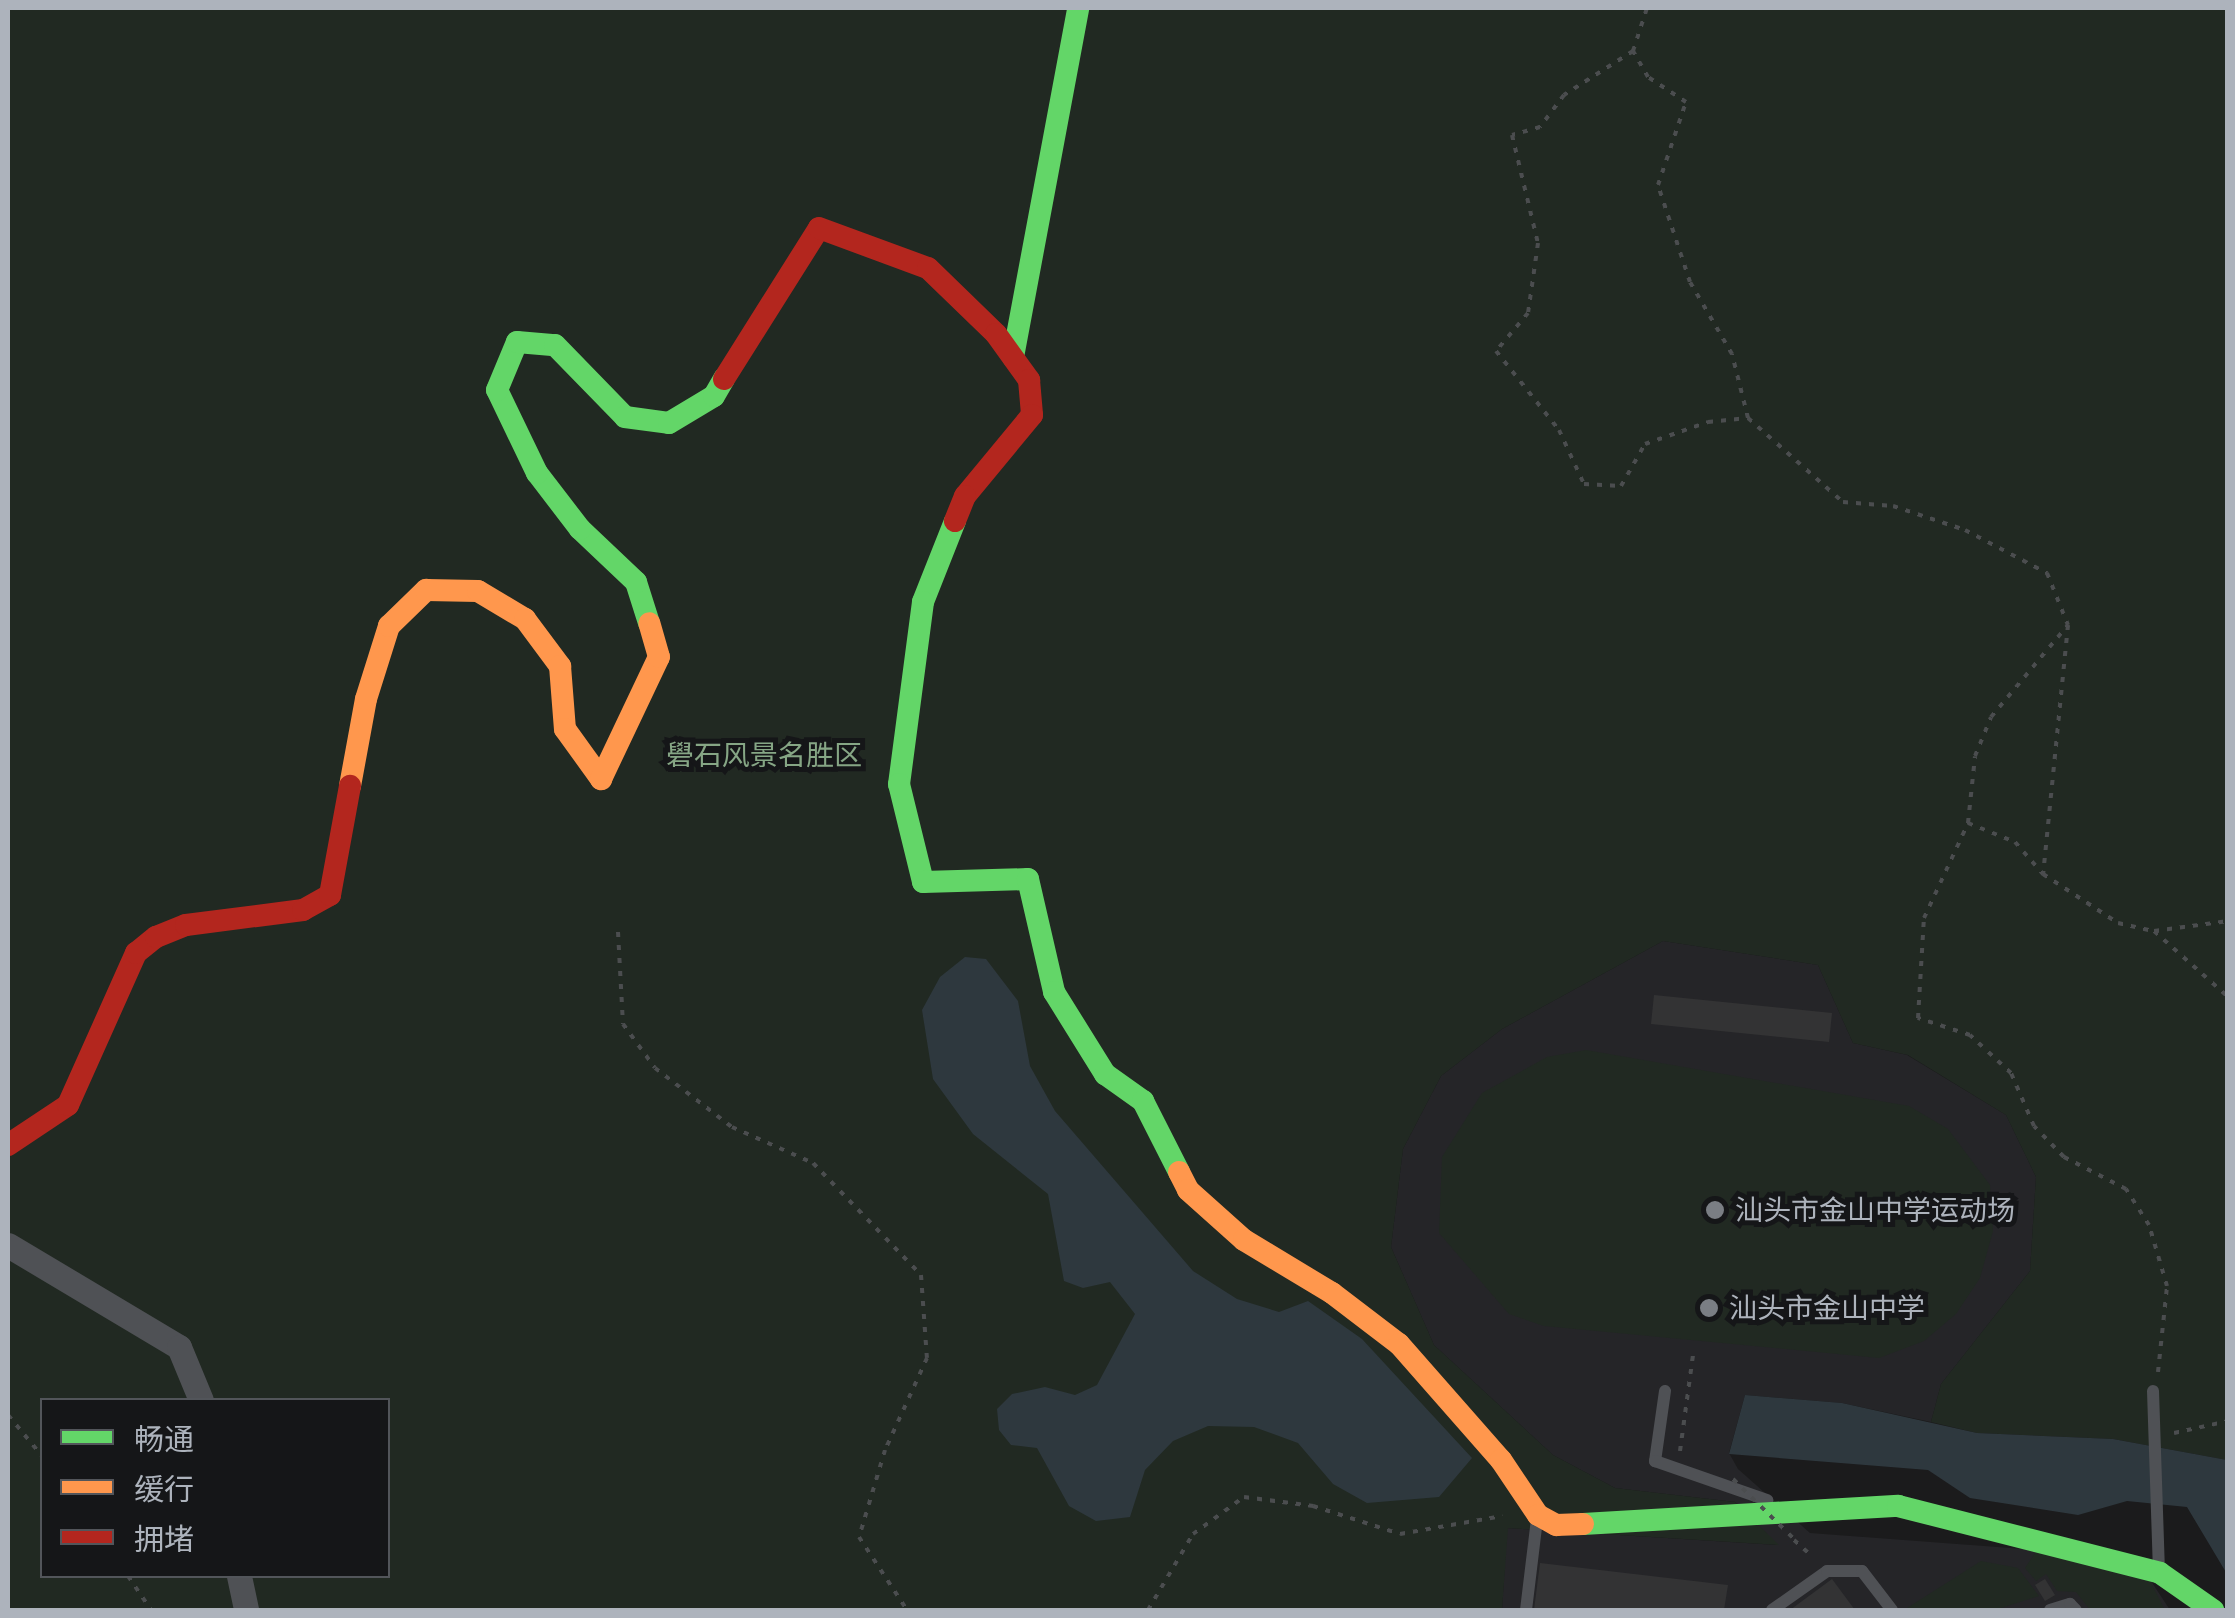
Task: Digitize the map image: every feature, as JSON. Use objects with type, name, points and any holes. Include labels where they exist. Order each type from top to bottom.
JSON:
[{"type":"street","points":[[1013,357],[1078,8]]},
{"type":"street","points":[[8,1145],[68,1105],[136,953],[156,937],[186,925],[303,910],[330,895],[366,699],[389,626],[426,590],[478,591],[525,619],[560,666],[566,729],[601,779],[660,657],[636,582],[580,530],[537,473],[497,390],[517,342],[554,345],[624,416],[669,423],[714,396],[819,228],[928,268],[1030,380],[1032,415],[966,496],[924,602],[899,784],[923,882],[1028,879],[1054,992],[1105,1074],[1143,1101],[1188,1190],[1244,1240],[1332,1293],[1398,1344],[1500,1460],[1533,1508],[1556,1525],[1898,1506],[2160,1574],[2183,1602],[2213,1610]]},
{"type":"street","points":[[8,1245],[179,1346],[200,1398]]},
{"type":"street","points":[[239,1578],[246,1610]]},
{"type":"lane","points":[[1665,1391],[1655,1461],[1748,1496],[1808,1509]]},
{"type":"lane","points":[[2153,1391],[2153,1518],[2160,1574]]},
{"type":"lane","points":[[1526,1610],[1533,1508]]},
{"type":"lane","points":[[1772,1610],[1827,1571],[1862,1570],[1892,1610]]},
{"type":"lane","points":[[2050,1610],[2070,1604],[2076,1610]]},
{"type":"path","points":[[1646,8],[1633,51],[1564,95],[1540,126],[1512,135],[1538,244],[1528,313],[1496,350],[1560,430],[1584,484],[1621,486],[1645,444],[1708,422],[1748,418]]},
{"type":"path","points":[[1633,51],[1648,77],[1686,102],[1658,185],[1690,282],[1732,354],[1748,418],[1843,502],[1893,506],[1966,530],[2047,573],[2068,624],[2043,874]]},
{"type":"path","points":[[2068,624],[1991,716],[1976,756],[1968,823],[1924,918],[1918,1018],[1970,1035],[2011,1073],[2034,1126],[2064,1157],[2126,1188],[2148,1224],[2167,1286],[2165,1350],[2153,1391]]},
{"type":"path","points":[[1968,823],[2015,842],[2043,874],[2118,923],[2154,931],[2228,921]]},
{"type":"path","points":[[2154,931],[2228,997]]},
{"type":"path","points":[[618,932],[623,1024],[655,1068],[732,1127],[813,1163],[921,1275],[927,1358],[885,1450],[859,1536],[908,1610]]},
{"type":"path","points":[[1679,1457],[1693,1355]]},
{"type":"path","points":[[8,1415],[40,1454]]},
{"type":"path","points":[[2152,1436],[2228,1421]]},
{"type":"path","points":[[1715,1472],[1733,1479],[1827,1571]]},
{"type":"path","points":[[1148,1610],[1193,1534],[1244,1497],[1313,1506],[1400,1534],[1491,1522],[1533,1508]]},
{"type":"path","points":[[129,1578],[151,1610]]},
{"type":"shaded area","name":"汕头市金山中学","points":[[1663,941],[1818,965],[1853,1043],[1907,1055],[2006,1115],[2036,1177],[2030,1271],[1941,1384],[1931,1422],[1842,1403],[1745,1395],[1729,1453],[1738,1469],[1810,1533],[2037,1550],[2147,1575],[2170,1610],[1502,1610],[1507,1528],[1777,1545],[1735,1502],[1615,1488],[1553,1455],[1434,1345],[1391,1247],[1403,1149],[1441,1076],[1502,1029]]},
{"type":"shaded area","points":[[965,957],[986,959],[1018,1001],[1030,1066],[1055,1111],[1193,1271],[1237,1299],[1279,1312],[1308,1301],[1362,1339],[1472,1458],[1439,1497],[1367,1503],[1333,1484],[1298,1443],[1254,1427],[1208,1426],[1173,1441],[1145,1470],[1130,1517],[1096,1521],[1069,1506],[1037,1448],[1011,1445],[999,1430],[997,1409],[1012,1394],[1045,1387],[1075,1395],[1097,1385],[1135,1314],[1110,1282],[1083,1288],[1064,1281],[1048,1194],[973,1134],[933,1079],[922,1010],[940,977]]},
{"type":"shaded area","points":[[1745,1395],[1842,1403],[1977,1433],[2113,1439],[2227,1460],[2227,1574],[2187,1507],[2127,1501],[2078,1515],[1970,1498],[1928,1470],[1729,1454]]},
{"type":"green space","name":"礐石风景名胜区","points":[[8,8],[2227,8],[2227,1460],[2113,1439],[1977,1433],[1931,1422],[1941,1384],[2030,1271],[2036,1177],[2006,1115],[1908,1055],[1853,1043],[1818,965],[1663,941],[1502,1029],[1441,1076],[1403,1149],[1391,1247],[1434,1345],[1553,1455],[1615,1488],[1735,1502],[1779,1545],[1508,1528],[1502,1610],[8,1610]]},
{"type":"green space","name":"汕头市金山中学运动场","points":[[1586,1050],[1909,1106],[1948,1129],[1990,1185],[1993,1231],[1980,1278],[1956,1314],[1924,1341],[1879,1358],[1544,1326],[1509,1314],[1439,1233],[1442,1157],[1482,1093],[1547,1057]]},
{"type":"green space","points":[[2037,1550],[2147,1575],[2165,1610],[2090,1610],[2076,1592],[2057,1591],[2046,1574],[2036,1581],[2025,1568]]},
{"type":"green space","points":[[1981,1561],[2018,1568],[2039,1596],[1995,1610],[1904,1610]]},
{"type":"building","points":[[1654,995],[1832,1013],[1829,1042],[1651,1024]]},
{"type":"building","points":[[1540,1563],[1728,1585],[1724,1610],[1534,1610]]},
{"type":"building","points":[[1832,1579],[1855,1610],[1790,1610]]},
{"type":"building","points":[[2045,1579],[2055,1595],[2045,1601],[2035,1585]]},
{"type":"traffic: fast","points":[[1013,357],[1078,8]]},
{"type":"traffic: fast","points":[[649,623],[636,582],[580,529],[537,473],[497,390],[517,342],[555,345],[625,417],[669,423],[714,396],[724,379]]},
{"type":"traffic: fast","points":[[955,521],[923,602],[899,784],[923,882],[1028,879],[1054,992],[1105,1074],[1143,1101],[1179,1172]]},
{"type":"traffic: fast","points":[[1583,1524],[1898,1506],[2160,1573],[2213,1610]]},
{"type":"traffic: slow","points":[[350,786],[366,699],[389,626],[426,590],[478,591],[525,619],[560,666],[565,729],[601,779],[659,657],[649,623]]},
{"type":"traffic: slow","points":[[1179,1172],[1188,1190],[1244,1240],[1332,1293],[1399,1344],[1501,1460],[1538,1515],[1556,1525],[1583,1524]]},
{"type":"traffic: jam","points":[[724,379],[819,228],[928,268],[996,334],[1029,380],[1032,415],[965,496],[955,521]]},
{"type":"traffic: jam","points":[[8,1145],[68,1105],[136,953],[156,937],[186,925],[303,910],[330,895],[350,786]]},
{"type":"place","name":"汕头市金山中学运动场","points":[[1715,1210]]},
{"type":"place","name":"汕头市金山中学","points":[[1709,1308]]}]
